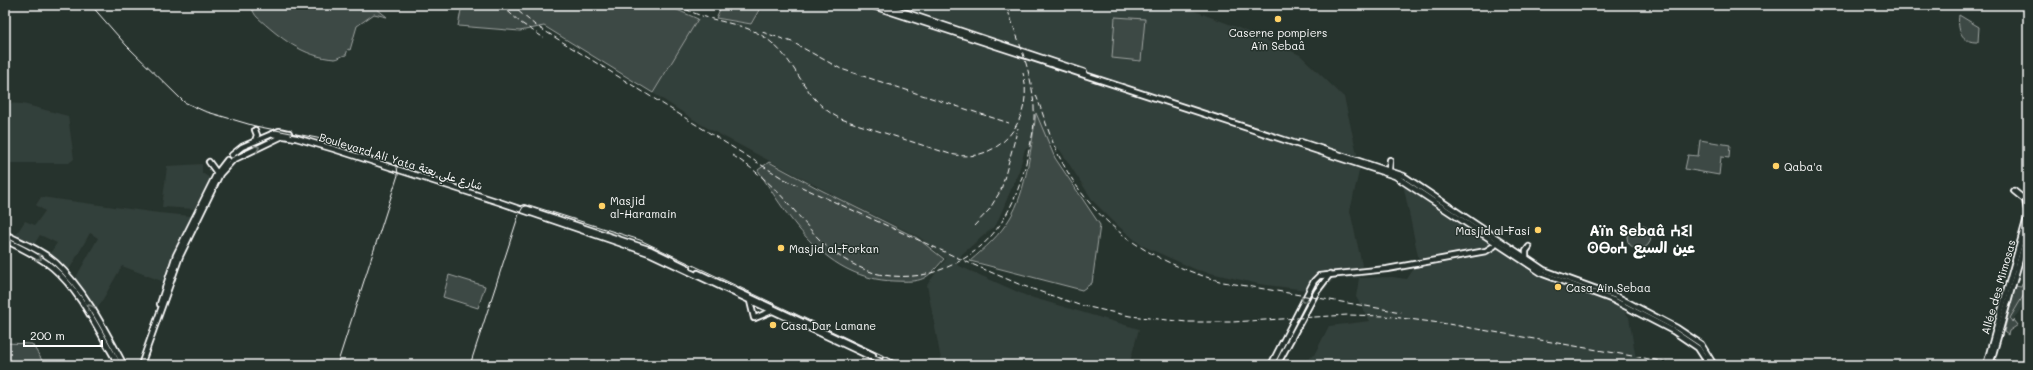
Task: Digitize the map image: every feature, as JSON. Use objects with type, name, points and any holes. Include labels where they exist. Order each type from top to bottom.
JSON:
[{"type":"main road","points":[[870,5],[1400,176]]},
{"type":"main road","points":[[883,5],[1389,169],[1498,241],[1548,277],[1613,300],[1659,323],[1695,345],[1703,354],[1709,365]]},
{"type":"main road","points":[[255,130],[257,135],[255,141]]},
{"type":"main road","points":[[140,365],[180,256],[216,173],[231,159],[255,141],[279,131],[289,133]]},
{"type":"main road","points":[[190,231],[220,174],[231,159],[289,133]]},
{"type":"main road","name":"Boulevard Ali Yata شارع علي يعتة","points":[[289,133],[296,138]]},
{"type":"main road","name":"Boulevard Ali Yata شارع علي يعتة","points":[[272,134],[296,138],[499,202],[649,253],[888,365]]},
{"type":"main road","points":[[1389,169],[1390,160]]},
{"type":"main road","points":[[209,162],[216,173]]},
{"type":"main road","points":[[2014,191],[2025,200],[2028,214]]},
{"type":"main road","name":"Boulevard Ali Yata شارع علي يعتة","points":[[499,202],[536,211],[650,250],[894,365]]},
{"type":"main road","name":"Allée des Mimosas","points":[[1986,365],[2028,214]]},
{"type":"main road","name":"Allée des Mimosas","points":[[1990,365],[2028,231]]},
{"type":"main road","points":[[5,234],[46,255],[64,272],[85,299],[124,365]]},
{"type":"main road","points":[[5,240],[42,260],[59,274],[75,294],[119,365]]},
{"type":"main road","points":[[1498,241],[1549,273],[1616,296],[1660,318],[1698,342],[1707,351],[1714,365]]},
{"type":"main road","points":[[1271,365],[1314,281],[1319,276],[1387,269],[1486,251],[1498,241]]},
{"type":"main road","points":[[1526,258],[1526,251],[1529,247]]},
{"type":"main road","points":[[1277,365],[1317,292],[1330,274]]},
{"type":"main road","points":[[750,301],[754,318],[772,311]]},
{"type":"shaded area","points":[[248,5],[372,5],[387,17],[374,14],[357,26],[350,50],[348,49],[346,55],[335,59],[312,54],[292,45],[257,17]]},
{"type":"shaded area","points":[[462,5],[666,5],[698,19],[653,93],[544,26],[520,31],[458,26]]},
{"type":"shaded area","points":[[722,5],[762,5],[751,24],[716,18]]},
{"type":"shaded area","points":[[765,5],[1179,5],[1234,26],[1300,55],[1344,97],[1360,167],[1350,211],[1362,265],[1360,278],[1392,277],[1407,279],[1419,261],[1403,184],[1549,281],[1621,307],[1629,317],[1636,359],[1671,365],[1299,365],[1314,355],[1329,326],[1370,321],[1356,297],[1359,278],[1334,279],[1322,292],[1259,284],[1197,270],[1141,245],[1117,225],[1093,201],[1060,150],[1049,143],[1025,149],[1019,171],[996,225],[962,254],[957,265],[1027,296],[1139,329],[1129,365],[942,365],[927,285],[946,259],[919,237],[841,199],[702,125],[653,93],[699,17],[751,25]]},
{"type":"shaded area","points":[[1959,15],[1979,27],[1978,42],[1972,42],[1964,38],[1961,34]]},
{"type":"shaded area","points":[[1115,17],[1145,19],[1141,61],[1112,58]]},
{"type":"shaded area","points":[[5,103],[23,104],[68,116],[74,159],[69,163],[5,163]]},
{"type":"shaded area","points":[[1036,113],[1055,158],[1100,225],[1092,283],[1082,290],[970,261],[997,236],[1016,208],[1028,167]]},
{"type":"shaded area","points":[[1700,140],[1730,145],[1729,158],[1721,157],[1719,175],[1685,169],[1688,155],[1698,156]]},
{"type":"shaded area","points":[[769,162],[917,238],[944,259],[923,279],[911,281],[894,281],[870,278],[849,270],[830,258],[813,244],[783,209],[758,170]]},
{"type":"shaded area","points":[[202,164],[202,173],[210,178],[194,209],[162,207],[167,166]]},
{"type":"shaded area","points":[[41,197],[191,216],[164,282],[122,266],[95,313],[75,279],[98,238],[90,233],[68,272],[49,255],[57,243],[40,235],[33,246],[15,236],[25,221],[35,225],[45,211],[36,205]]},
{"type":"shaded area","points":[[1639,225],[1648,228],[1651,237],[1648,246],[1639,249],[1630,246],[1627,237],[1630,228]]},
{"type":"shaded area","points":[[449,275],[485,286],[478,308],[443,297]]},
{"type":"shaded area","points":[[2023,282],[2028,285],[2028,288],[2010,318],[2012,322],[2014,320],[2018,325],[2009,331],[2008,335],[2004,332],[2015,286],[2021,287]]},
{"type":"shaded area","points":[[2028,288],[2028,307],[2024,304],[2014,319],[2018,325],[2014,320],[2012,322],[2010,318]]},
{"type":"shaded area","points":[[5,343],[32,344],[45,365],[5,365]]},
{"type":"tram line","points":[[91,5],[126,45],[184,102],[204,111],[255,126],[317,138],[397,166],[398,175],[337,365]]},
{"type":"tram line","points":[[470,365],[519,214],[523,207],[529,205],[640,240],[903,365]]},
{"type":"railway","points":[[501,5],[521,23],[544,38]]},
{"type":"railway","points":[[511,5],[535,25],[784,179],[967,262],[1021,285],[1079,305],[1130,316],[1187,322],[1232,322],[1348,315],[1385,316],[1448,324],[1684,365]]},
{"type":"railway","points":[[677,5],[702,16],[748,29],[764,37],[782,53],[819,103],[829,112],[841,119],[950,154],[965,156],[980,154],[992,149],[1011,133],[1018,123],[1025,99],[1023,73]]},
{"type":"railway","points":[[732,155],[775,189],[822,242],[852,264],[873,273],[889,276],[923,275],[951,266],[968,256],[982,245],[1005,217],[1020,183],[1031,141],[1034,119],[1032,90],[1021,47],[1006,5]]},
{"type":"railway","points":[[762,32],[792,42],[841,69],[1009,123]]},
{"type":"railway","points":[[1036,95],[1057,152],[1075,184],[1091,205],[1109,223],[1128,239],[1149,252],[1172,264],[1223,282],[1401,312]]},
{"type":"railway","points":[[974,226],[989,210],[1001,190],[1018,128]]},
{"type":"railway","points":[[1679,361],[1704,365]]},
{"type":"place","name":"Caserne pompiers Aïn Sebaâ","points":[[1278,19]]},
{"type":"place","name":"Qaba'a","points":[[1776,166]]},
{"type":"place","name":"Masjid al-Haramain","points":[[602,206]]},
{"type":"place","name":"Masjid al-Fasi","points":[[1538,230]]},
{"type":"place","name":"Masjid al-Forkan","points":[[781,248]]},
{"type":"place","name":"Casa Ain Sebaa","points":[[1558,287]]},
{"type":"place","name":"Casa Dar Lamane","points":[[773,325]]},
{"type":"district","name":"Aïn Sebaâ ⵄⵉⵏ ⵙⴱⴰⵄ عين السبع","points":[[1641,238]]}]
